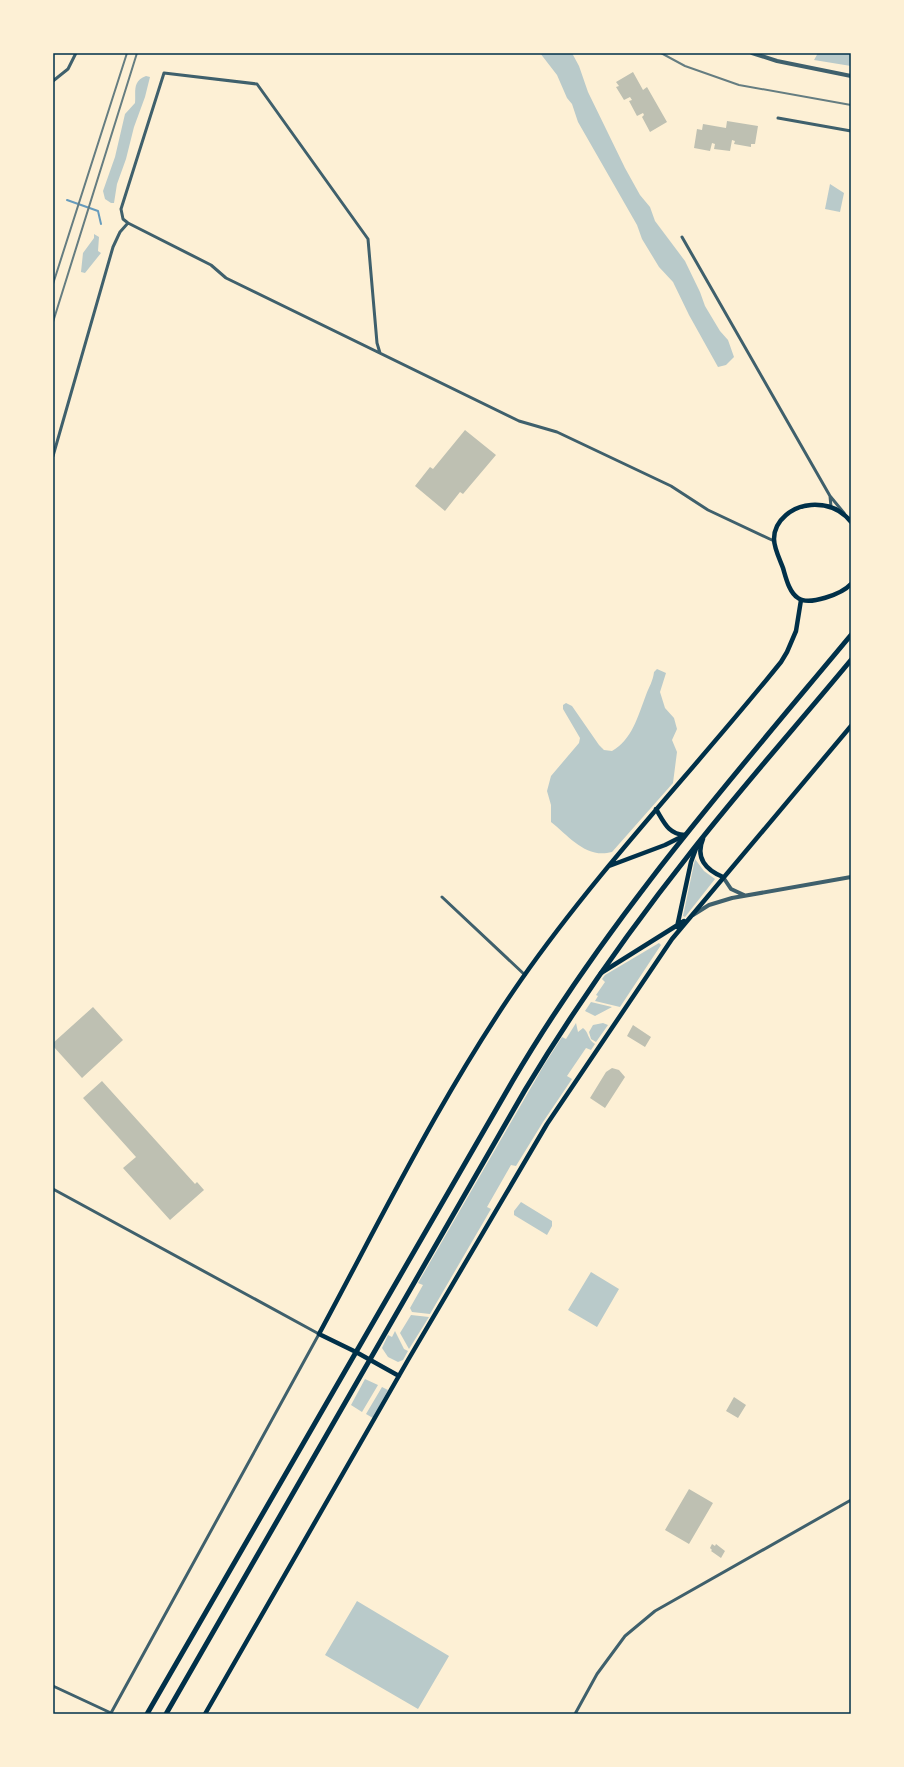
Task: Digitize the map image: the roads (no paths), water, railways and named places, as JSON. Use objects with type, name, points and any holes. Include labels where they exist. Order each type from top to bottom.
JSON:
[{"type":"main road","points":[[850,586],[832,596],[809,601],[801,600],[796,597],[791,590],[774,541],[775,531],[780,522],[789,512],[802,506],[818,505],[831,508],[845,514],[851,522]]},
{"type":"main road","points":[[399,1376],[370,1359],[319,1334],[448,1096],[476,1048],[525,975],[607,867],[781,662],[796,631],[801,600]]},
{"type":"main road","points":[[147,1714],[532,1048],[616,925],[685,835],[851,635]]},
{"type":"main road","points":[[166,1714],[535,1074],[601,973],[641,917],[699,842],[851,660]]},
{"type":"main road","points":[[205,1714],[399,1376],[547,1124],[672,939],[851,726]]},
{"type":"main road","points":[[656,809],[668,829],[676,834],[685,835]]},
{"type":"main road","points":[[607,867],[666,845],[685,835]]},
{"type":"main road","points":[[704,836],[699,852],[702,861],[708,869],[723,877]]},
{"type":"main road","points":[[672,939],[678,926],[691,862],[699,842]]},
{"type":"main road","points":[[601,973],[678,926],[693,915]]},
{"type":"street","points":[[53,81],[68,69],[76,53]]},
{"type":"street","points":[[752,53],[777,61],[851,76]]},
{"type":"street","points":[[380,353],[377,343],[368,239],[257,84],[164,73],[121,209],[123,219],[128,224],[212,265],[226,278],[519,421],[557,432],[671,486],[708,510],[774,541]]},
{"type":"street","points":[[778,118],[851,131]]},
{"type":"street","points":[[53,456],[112,247],[120,232],[128,224]]},
{"type":"street","points":[[682,237],[830,496],[845,514]]},
{"type":"street","points":[[830,496],[831,508]]},
{"type":"street","points":[[723,877],[734,891],[741,894],[751,895]]},
{"type":"street","points":[[693,915],[709,905],[751,895],[851,877]]},
{"type":"street","points":[[442,897],[525,975]]},
{"type":"street","points":[[53,1189],[319,1334],[111,1713],[53,1686]]},
{"type":"street","points":[[575,1714],[598,1674],[625,1636],[655,1611],[851,1500]]},
{"type":"waterway","points":[[67,200],[98,211],[101,224]]},
{"type":"railway","points":[[53,284],[127,53]]},
{"type":"railway","points":[[53,322],[137,53]]},
{"type":"railway","points":[[661,53],[685,66],[739,85],[851,105]]}]
